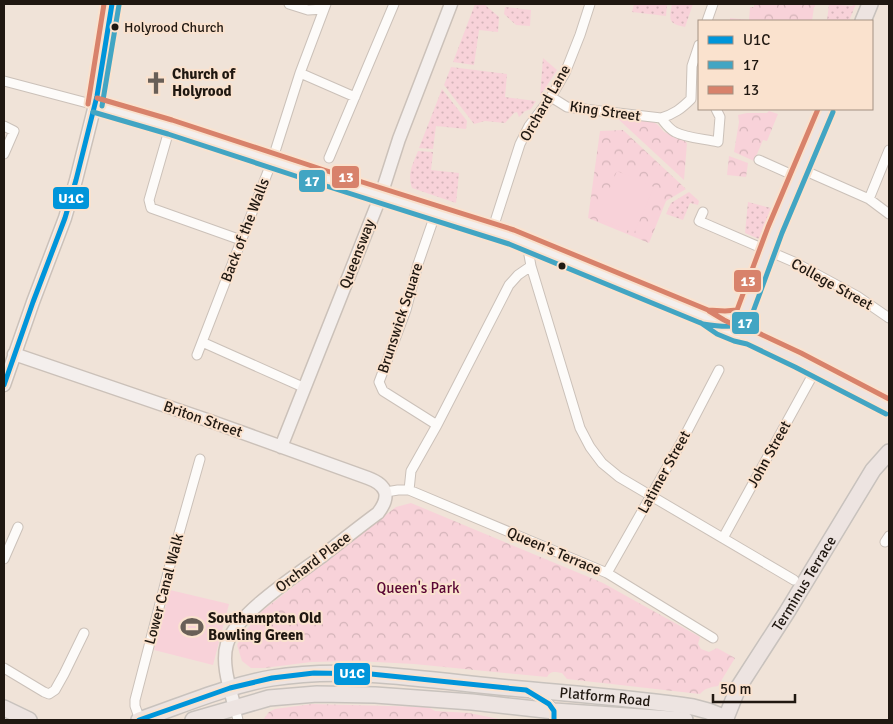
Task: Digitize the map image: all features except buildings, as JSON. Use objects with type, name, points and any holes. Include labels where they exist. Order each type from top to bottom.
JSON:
[{"type":"main road","points":[[863,20],[870,4]]},
{"type":"main road","points":[[826,110],[775,230],[743,316],[742,325],[749,337],[889,407]]},
{"type":"main road","name":"Terminus Terrace","points":[[724,720],[738,688],[787,612],[873,470],[889,452]]},
{"type":"main road","name":"Platform Road","points":[[139,720],[230,688],[272,678],[314,674],[371,674],[563,692],[693,707],[708,710],[724,720]]},
{"type":"main road","name":"Platform Road","points":[[193,720],[236,714],[269,698],[317,694],[472,702],[554,716],[685,720]]},
{"type":"main road","points":[[4,708],[29,720]]},
{"type":"street","points":[[4,384],[65,218],[76,180],[95,105],[112,4]]},
{"type":"street","points":[[289,4],[308,10],[325,6]]},
{"type":"street","points":[[330,158],[394,4]]},
{"type":"street","name":"Queensway","points":[[281,447],[380,195],[399,139],[451,4]]},
{"type":"street","name":"Orchard Lane","points":[[492,230],[520,144],[528,126],[551,97],[564,73],[580,35],[590,4]]},
{"type":"street","points":[[707,20],[713,4]]},
{"type":"street","name":"Back of the Walls","points":[[196,354],[272,161],[300,73],[325,6]]},
{"type":"street","name":"King Street","points":[[551,97],[567,107],[661,118],[672,115],[695,100],[698,52]]},
{"type":"street","points":[[300,73],[355,97]]},
{"type":"street","points":[[4,81],[170,127],[492,230],[706,317],[728,331],[749,337]]},
{"type":"street","name":"King Street","points":[[661,118],[675,132],[718,142],[720,117],[716,110]]},
{"type":"street","points":[[4,126],[14,130],[4,154]]},
{"type":"street","points":[[170,127],[149,200],[152,208],[241,240]]},
{"type":"street","points":[[869,198],[889,150]]},
{"type":"street","points":[[759,160],[869,198],[889,214]]},
{"type":"street","name":"Brunswick Square","points":[[436,212],[418,264],[406,310],[379,382],[383,391],[438,425]]},
{"type":"street","name":"College Street","points":[[703,212],[699,222],[794,262],[857,296],[889,318]]},
{"type":"street","points":[[530,244],[531,266],[580,428],[590,447],[602,463],[619,477],[794,580]]},
{"type":"street","points":[[408,490],[411,471],[438,425],[509,285],[518,275],[531,266]]},
{"type":"street","points":[[706,317],[729,319],[743,316]]},
{"type":"street","points":[[202,342],[305,388]]},
{"type":"street","name":"Briton Street","points":[[14,354],[375,480],[382,485],[386,492]]},
{"type":"street","name":"John Street","points":[[723,538],[816,369]]},
{"type":"street","name":"Latimer Street","points":[[607,573],[720,370]]},
{"type":"street","name":"Lower Canal Walk","points":[[139,720],[135,700],[170,564],[200,459]]},
{"type":"street","name":"Queen's Terrace","points":[[386,492],[408,490],[607,573],[713,638]]},
{"type":"street","name":"Orchard Place","points":[[236,714],[226,664],[226,646],[235,628],[290,578],[378,513],[384,506],[386,492]]},
{"type":"street","points":[[4,559],[18,527]]},
{"type":"street","points":[[4,668],[49,694],[55,690],[84,633]]},
{"type":"street","points":[[526,690],[551,706],[554,716]]},
{"type":"green space","points":[[475,4],[484,4],[499,17],[498,32],[479,30],[474,65],[453,62]]},
{"type":"green space","points":[[634,4],[667,4],[666,16],[632,12]]},
{"type":"green space","points":[[672,4],[693,4],[685,27],[675,24],[671,20]]},
{"type":"green space","points":[[754,4],[815,4],[812,20],[749,20],[750,7],[754,7]]},
{"type":"green space","points":[[829,4],[852,6],[856,4],[849,20],[827,20]]},
{"type":"green space","points":[[505,7],[531,10],[530,26],[516,25],[504,14]]},
{"type":"green space","points":[[730,18],[749,20],[730,20]]},
{"type":"green space","points":[[543,58],[557,70],[540,96]]},
{"type":"green space","points":[[451,67],[507,74],[505,97],[536,101],[531,109],[525,111],[519,117],[517,112],[514,113],[505,123],[485,121],[474,124],[444,85]]},
{"type":"green space","points":[[442,89],[467,121],[466,129],[436,126],[433,149],[419,148]]},
{"type":"green space","points":[[769,111],[778,114],[767,141],[763,140],[754,161],[734,152],[739,122],[738,115],[767,113]]},
{"type":"green space","points":[[616,117],[652,121],[664,132],[687,143],[684,180]]},
{"type":"green space","points":[[623,130],[686,189],[666,201],[649,243],[588,218],[600,131]]},
{"type":"green space","points":[[418,151],[433,152],[431,170],[459,173],[456,203],[412,188],[410,173]]},
{"type":"green space","points":[[729,156],[748,163],[746,177],[727,175]]},
{"type":"green space","points":[[617,171],[654,187],[634,233],[597,218]]},
{"type":"green space","points":[[689,192],[699,201],[698,205],[690,203],[683,220],[666,214],[671,203]]},
{"type":"green space","points":[[748,202],[771,208],[759,239],[745,233]]},
{"type":"green space","name":"Queen's Park","points":[[411,503],[603,583],[700,637],[698,644],[701,649],[709,652],[717,648],[735,658],[718,686],[706,689],[700,694],[567,679],[562,673],[555,672],[550,673],[547,677],[414,664],[357,661],[311,662],[251,668],[242,661],[237,645],[243,634],[262,611],[396,507]]},
{"type":"green space","name":"Southampton Old Bowling Green","points":[[170,590],[229,604],[213,665],[154,650]]},
{"type":"green space","points":[[312,704],[428,707],[435,711],[469,713],[499,719],[521,720],[263,720],[269,712],[275,709]]},
{"type":"transit line","name":"13","points":[[88,104],[104,4]]},
{"type":"transit line","name":"U1C","points":[[4,385],[65,218],[76,180],[97,96],[112,4]]},
{"type":"transit line","name":"17","points":[[102,106],[119,5]]},
{"type":"transit line","name":"13","points":[[97,98],[172,120],[514,230],[708,310],[725,311],[737,310],[768,227],[818,110]]},
{"type":"transit line","name":"17","points":[[93,112],[168,134],[509,244],[703,324],[728,327],[741,325],[750,320],[782,233],[833,112]]},
{"type":"transit line","name":"13","points":[[709,311],[738,327],[752,330],[801,353],[889,399]]},
{"type":"transit line","name":"17","points":[[701,323],[717,334],[747,344],[886,414]]},
{"type":"transit line","name":"U1C","points":[[139,720],[230,688],[272,678],[314,673],[371,674],[526,690],[549,704],[554,711],[554,720]]},
{"type":"place","name":"Holyrood Church","points":[[115,27]]},
{"type":"place","name":"Church of Holyrood","points":[[156,83]]},
{"type":"place","name":"Southampton Old Bowling Green","points":[[192,627]]}]
